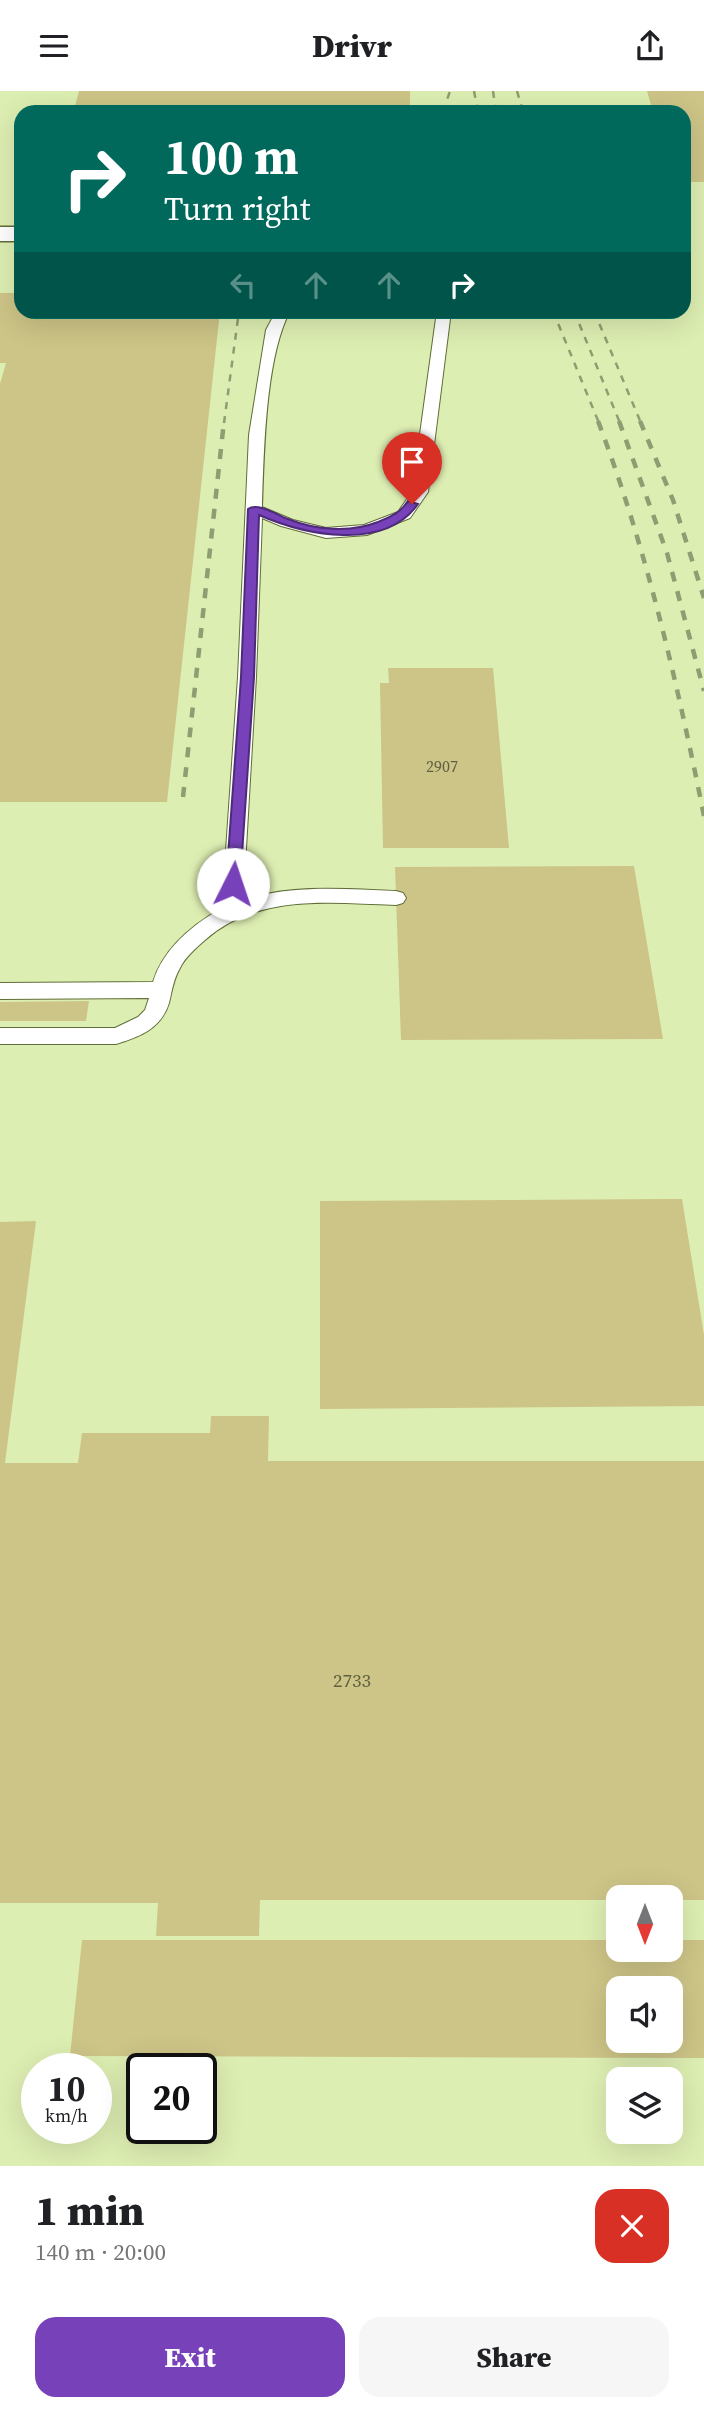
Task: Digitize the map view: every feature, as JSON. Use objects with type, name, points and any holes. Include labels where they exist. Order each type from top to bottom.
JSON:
[{"type":"lane","points":[[232,909],[247,677],[257,435],[273,330],[279,319]]},
{"type":"lane","points":[[254,509],[287,523],[326,533],[367,530],[404,515],[420,492],[443,319]]},
{"type":"lane","points":[[0,1036],[116,1036],[132,1031],[157,1014],[172,962],[203,928],[232,909],[264,899],[316,896],[396,898]]},
{"type":"lane","points":[[0,991],[162,990]]},
{"type":"building","points":[[79,91],[410,91],[410,105],[75,105]]},
{"type":"building","points":[[647,91],[704,91],[704,182],[691,182],[691,105],[651,105]]},
{"type":"building","points":[[0,293],[14,293],[14,319],[219,319],[167,802],[0,802],[0,384],[6,363],[0,363]]},
{"type":"building","points":[[388,668],[493,668],[509,848],[383,848],[380,683],[389,683]]},
{"type":"building","points":[[634,866],[663,1039],[401,1040],[395,867]]},
{"type":"building","points":[[89,1001],[86,1021],[0,1021],[0,1002]]},
{"type":"building","points":[[682,1199],[704,1335],[704,1406],[320,1409],[320,1201]]},
{"type":"building","points":[[36,1221],[5,1463],[78,1463],[82,1433],[210,1433],[211,1416],[269,1416],[268,1461],[704,1461],[704,1900],[683,1900],[683,1885],[606,1885],[606,1900],[260,1900],[259,1936],[156,1936],[158,1903],[0,1903],[0,1222]]},
{"type":"building","points":[[82,1940],[606,1940],[606,1962],[683,1962],[683,1940],[704,1940],[704,2058],[217,2056],[217,2053],[126,2053],[126,2056],[112,2056],[112,2053],[70,2053]]},
{"type":"railway","points":[[445,105],[450,91]]},
{"type":"railway","points":[[474,91],[477,105]]},
{"type":"railway","points":[[493,91],[495,105]]},
{"type":"railway","points":[[517,91],[521,105]]},
{"type":"railway","points":[[224,423],[238,319]]},
{"type":"railway","points":[[556,319],[599,423]]},
{"type":"railway","points":[[577,319],[620,423]]},
{"type":"railway","points":[[597,319],[641,423]]},
{"type":"railway","points":[[183,797],[224,421]]},
{"type":"railway","points":[[598,421],[646,567],[683,716],[704,816]]},
{"type":"railway","points":[[619,421],[667,553],[704,691]]},
{"type":"railway","points":[[640,421],[673,500],[704,598]]},
{"type":"route","points":[[233,884],[247,677],[254,509],[287,523],[326,533],[367,530],[404,515],[412,504]]}]
